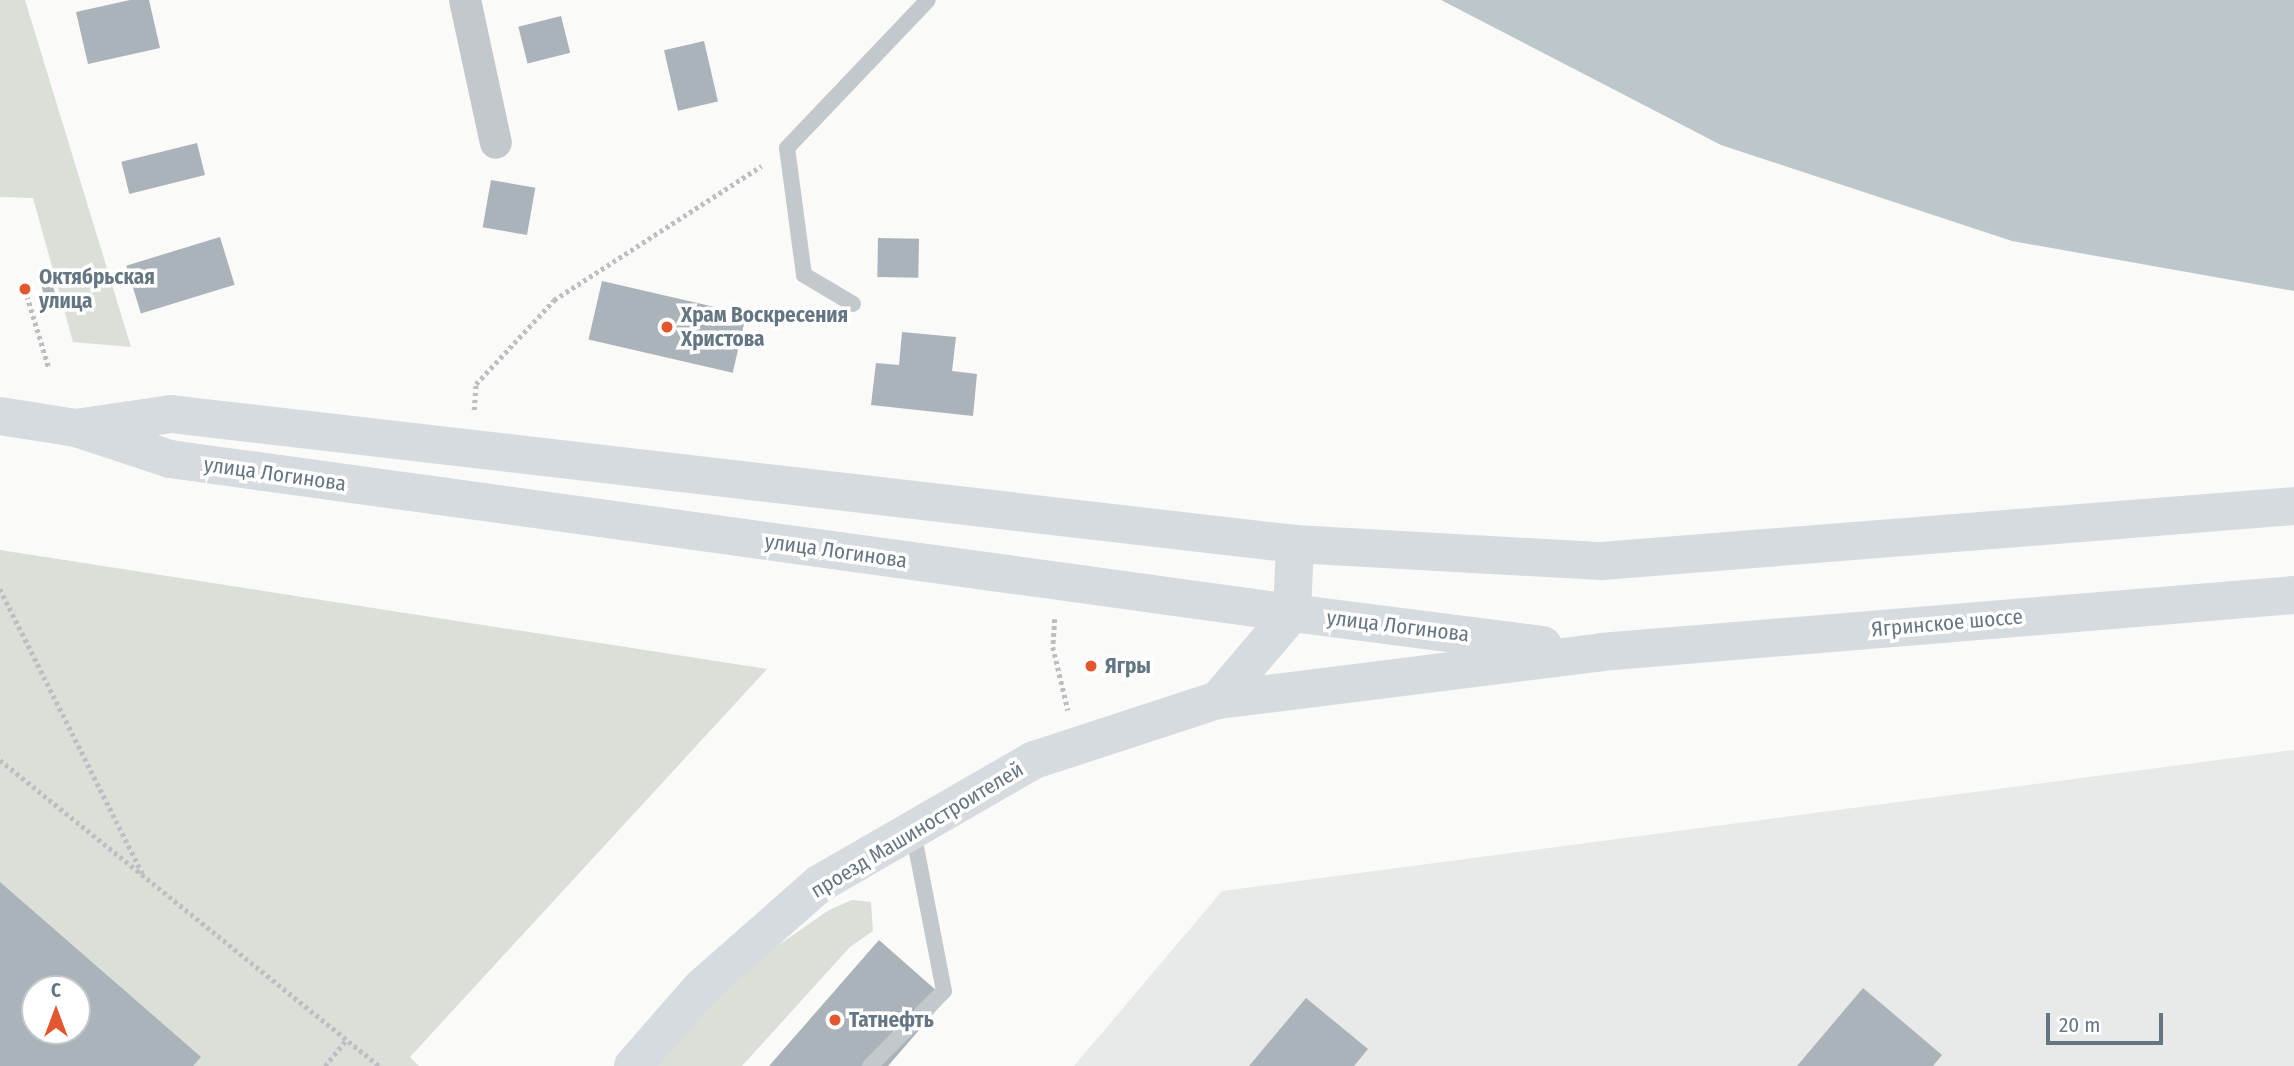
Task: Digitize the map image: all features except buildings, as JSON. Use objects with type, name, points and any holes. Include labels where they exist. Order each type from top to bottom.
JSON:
[{"type":"main road","name":"улица Логинова","points":[[3,409],[76,428],[170,459],[1292,613],[1601,652]]},
{"type":"main road","name":"улица Логинова","points":[[76,428],[171,414],[1295,544],[1602,561],[2294,506]]},
{"type":"main road","points":[[1218,700],[1292,613],[1295,544]]},
{"type":"main road","name":"Ягринское шоссе","points":[[1601,652],[2294,595]]},
{"type":"main road","name":"проезд Машиностроителей","points":[[633,1066],[701,988],[819,884],[1034,760],[1218,700],[1601,652]]},
{"type":"street","points":[[465,0],[496,143]]},
{"type":"lane","points":[[853,304],[804,275],[787,148],[928,0]]},
{"type":"lane","points":[[870,1066],[944,991],[912,829]]},
{"type":"path","points":[[476,384],[554,300],[787,148]]},
{"type":"path","points":[[25,289],[49,368]]},
{"type":"path","points":[[1057,581],[1053,647],[1077,746]]},
{"type":"path","points":[[0,589],[143,876]]},
{"type":"path","points":[[0,760],[379,1066]]},
{"type":"path","points":[[325,1066],[346,1040]]},
{"type":"shaded area","points":[[0,0],[25,0],[131,347],[73,342],[33,198],[0,197]]},
{"type":"shaded area","points":[[1441,0],[2294,0],[2294,291],[2012,241],[1721,145]]},
{"type":"shaded area","points":[[0,550],[767,669],[410,1057],[419,1066],[0,1066]]},
{"type":"shaded area","points":[[2294,750],[2294,1066],[1074,1066],[1222,891]]},
{"type":"shaded area","points":[[852,900],[871,902],[873,931],[850,947],[742,1066],[656,1066],[661,1047],[763,956],[829,910]]},
{"type":"place","name":"Октябрьская улица","points":[[25,289]]},
{"type":"place","name":"Храм Воскресения Христова","points":[[667,327]]},
{"type":"place","name":"Ягры","points":[[1091,666]]},
{"type":"place","name":"Татнефть","points":[[835,1020]]}]
